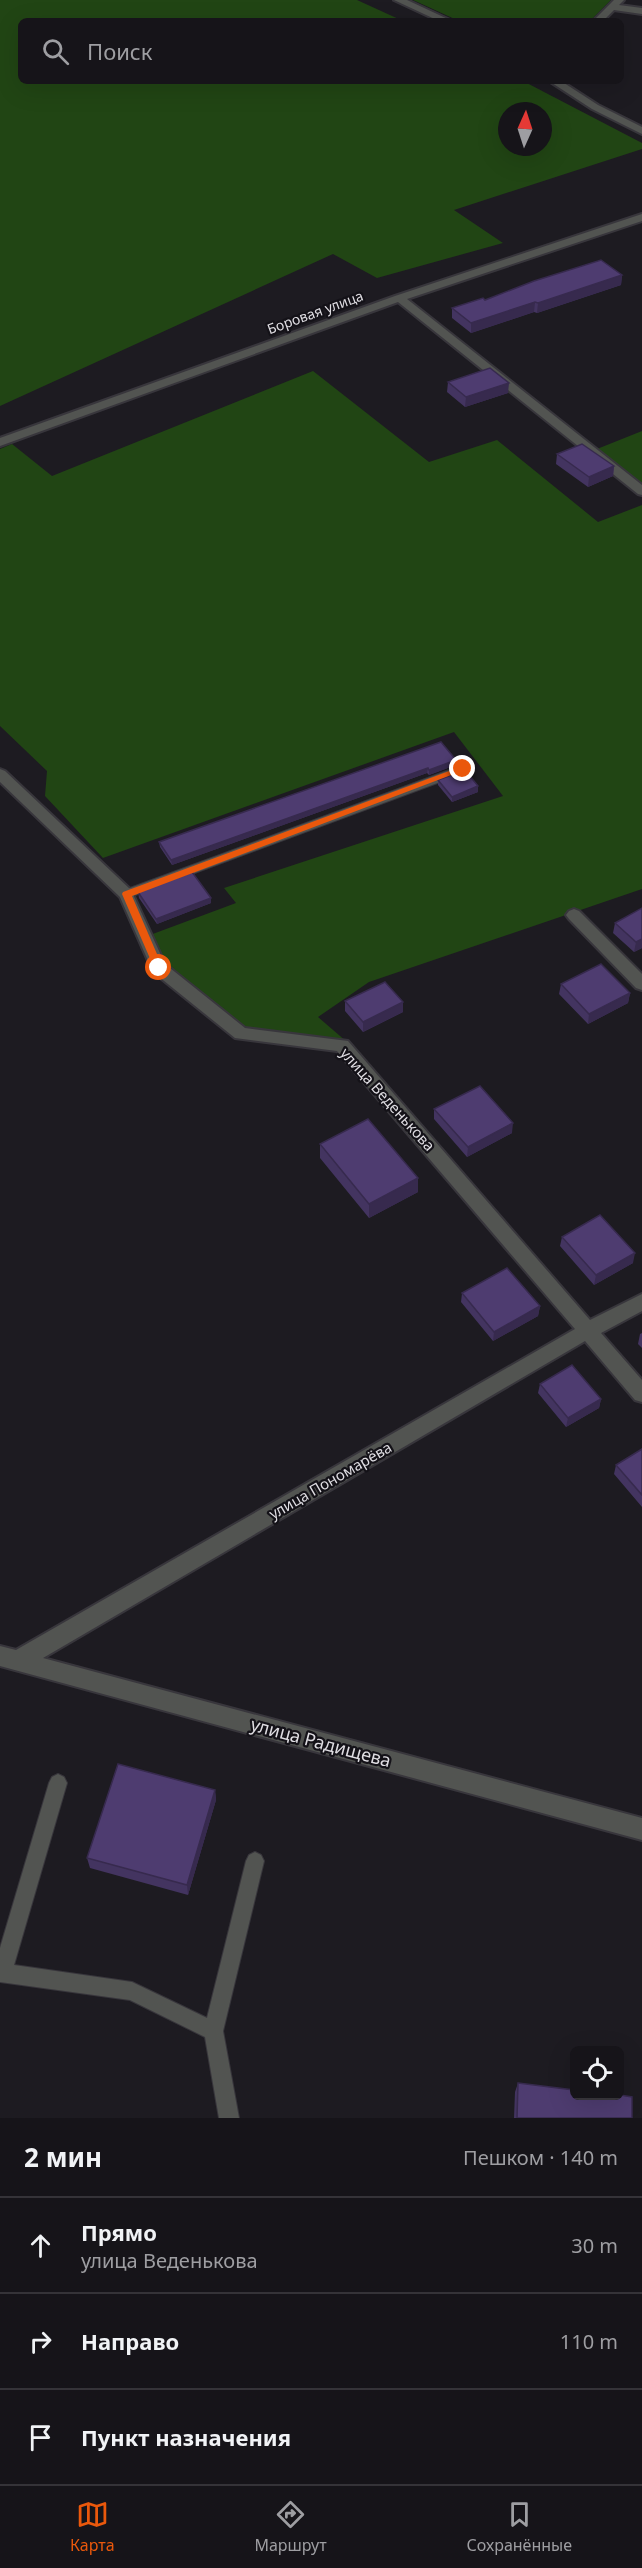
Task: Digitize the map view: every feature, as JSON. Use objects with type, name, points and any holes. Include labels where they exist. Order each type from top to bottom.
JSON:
[{"type":"street","points":[[399,0],[440,18]]},
{"type":"street","points":[[601,18],[616,4],[642,11]]},
{"type":"street","points":[[559,84],[595,107],[642,131]]},
{"type":"street","name":"Боровая улица","points":[[0,441],[399,298],[642,217]]},
{"type":"street","points":[[399,298],[642,491]]},
{"type":"street","name":"улица Веденькова","points":[[0,774],[126,894],[159,968],[241,1034],[342,1045],[642,1394]]},
{"type":"street","points":[[574,915],[642,984]]},
{"type":"street","name":"улица Пономарёва","points":[[10,1658],[642,1302]]},
{"type":"street","name":"улица Радищева","points":[[10,1658],[642,1829]]},
{"type":"lane","points":[[126,894],[463,769]]},
{"type":"lane","points":[[58,1783],[1,1972],[132,1991],[213,2031]]},
{"type":"lane","points":[[229,2118],[213,2031],[255,1861]]},
{"type":"green space","points":[[0,0],[357,0],[396,18],[18,18],[18,84],[529,84],[642,143],[642,149],[454,210],[503,243],[377,278],[333,254],[0,406]]},
{"type":"green space","points":[[413,0],[611,0],[593,18],[452,18]]},
{"type":"green space","points":[[313,371],[429,462],[497,440],[598,522],[642,505],[642,889],[369,982],[318,1017],[347,1042],[243,1029],[168,967],[150,935],[236,903],[224,888],[503,796],[454,732],[103,858],[45,796],[47,771],[0,726],[0,449],[12,444],[52,476]]},
{"type":"green space","points":[[642,431],[642,485],[597,449]]},
{"type":"building","points":[[601,260],[622,275],[471,323],[452,308],[483,298],[485,300],[534,281]]},
{"type":"building","points":[[490,368],[509,383],[466,397],[448,382]]},
{"type":"building","points":[[582,444],[614,466],[589,477],[557,454]]},
{"type":"building","points":[[441,742],[456,760],[171,860],[159,842]]},
{"type":"building","points":[[465,770],[478,786],[452,797],[438,780]]},
{"type":"building","points":[[192,872],[211,898],[156,919],[138,892]]},
{"type":"building","points":[[642,908],[642,939],[636,942],[615,923]]},
{"type":"building","points":[[601,964],[630,993],[589,1014],[561,984]]},
{"type":"building","points":[[385,982],[403,1002],[363,1022],[345,1001]]},
{"type":"building","points":[[480,1086],[513,1123],[468,1147],[434,1109]]},
{"type":"building","points":[[368,1119],[418,1178],[369,1204],[320,1144]]},
{"type":"building","points":[[600,1215],[635,1253],[596,1275],[562,1237]]},
{"type":"building","points":[[507,1268],[540,1306],[494,1332],[462,1293]]},
{"type":"building","points":[[572,1365],[601,1399],[568,1418],[540,1384]]},
{"type":"building","points":[[642,1449],[642,1495],[616,1465]]},
{"type":"building","points":[[118,1764],[215,1790],[187,1885],[87,1858]]},
{"type":"building","points":[[518,2083],[570,2090],[570,2100],[624,2100],[624,2096],[632,2097],[632,2118],[517,2118]]},
{"type":"route","points":[[159,968],[126,894],[463,769]]}]
